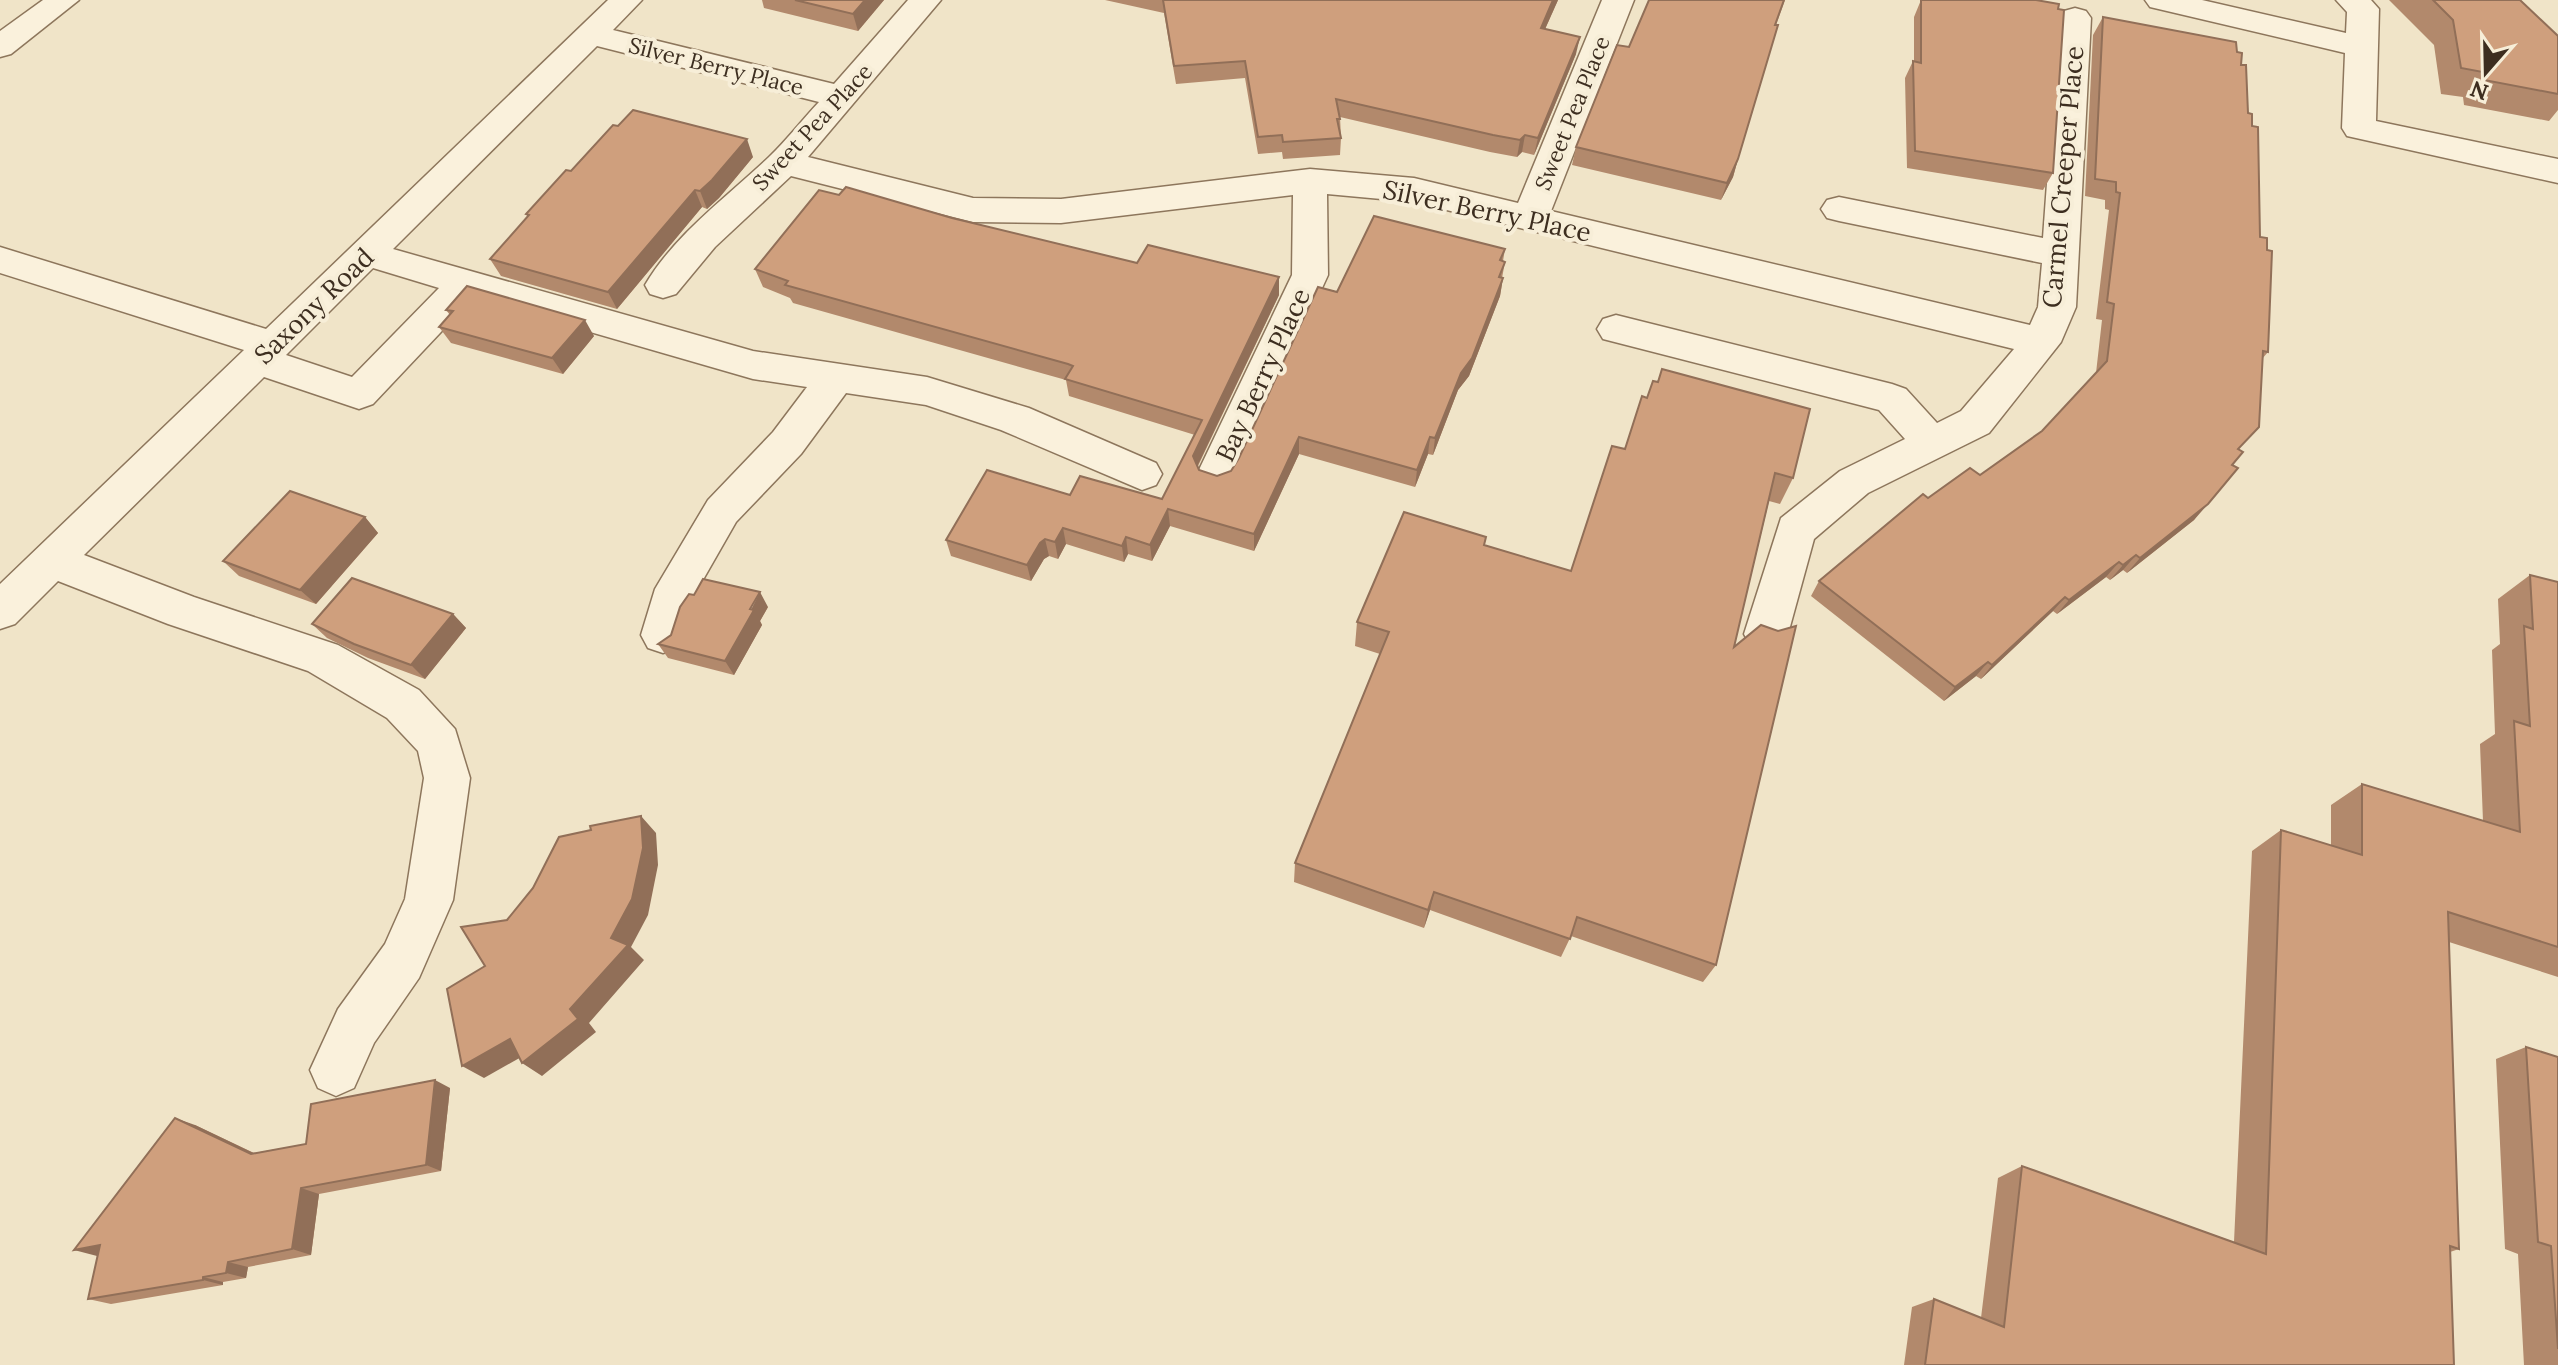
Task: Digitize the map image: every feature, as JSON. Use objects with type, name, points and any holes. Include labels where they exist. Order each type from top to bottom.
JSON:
[{"type":"street","points":[[0,47],[63,0]]},
{"type":"street","name":"Saxony Road","points":[[0,611],[626,0]]},
{"type":"street","name":"Sweet Pea Place","points":[[663,285],[702,238],[784,163],[925,0]]},
{"type":"street","name":"Sweet Pea Place","points":[[1530,218],[1616,4],[1581,0]]},
{"type":"street","points":[[2161,0],[2361,47]]},
{"type":"street","points":[[2352,0],[2363,9],[2359,128],[2558,171]]},
{"type":"street","name":"Carmel Creeper Place","points":[[1766,634],[1796,530],[1854,482],[1975,422],[2042,342],[2057,307],[2075,18]]},
{"type":"street","name":"Silver Berry Place","points":[[591,35],[842,97]]},
{"type":"street","name":"Silver Berry Place","points":[[784,163],[973,210],[1061,211],[1310,181],[1414,190],[2042,342]]},
{"type":"street","name":"Bay Berry Place","points":[[1217,474],[1310,275],[1310,181]]},
{"type":"street","points":[[1839,209],[2060,254]]},
{"type":"street","points":[[367,254],[753,365],[927,391],[1015,419],[1142,474]]},
{"type":"street","points":[[0,260],[266,352],[359,394],[465,283]]},
{"type":"street","points":[[1616,329],[1892,399],[1932,443]]},
{"type":"street","points":[[663,635],[676,589],[722,511],[787,443],[836,378]]},
{"type":"street","points":[[51,560],[183,611],[323,658],[403,704],[439,743],[447,778],[429,900],[402,961],[356,1026],[336,1070]]},
{"type":"building","points":[[795,0],[865,0],[853,14]]},
{"type":"building","points":[[1163,0],[1553,0],[1541,28],[1580,37],[1538,138],[1525,135],[1520,140],[1493,135],[1336,99],[1341,138],[1283,142],[1282,135],[1258,137],[1245,61],[1174,66]]},
{"type":"building","points":[[1649,0],[1784,0],[1738,159],[1727,183],[1576,147],[1617,45],[1629,47]]},
{"type":"building","points":[[1921,0],[2036,0],[2059,4],[2058,9],[2064,10],[2053,173],[1915,151],[1913,61],[1921,63]]},
{"type":"building","points":[[2433,0],[2520,0],[2558,36],[2558,94],[2484,80],[2483,72],[2461,68],[2453,20]]},
{"type":"building","points":[[2103,17],[2236,42],[2237,52],[2242,53],[2241,65],[2246,65],[2248,113],[2252,114],[2252,126],[2258,127],[2260,237],[2267,238],[2267,250],[2272,251],[2268,352],[2263,351],[2259,427],[2238,449],[2243,452],[2232,465],[2238,468],[2208,504],[2140,558],[2136,555],[2123,565],[2119,562],[2069,600],[2065,597],[1992,665],[1988,662],[1955,687],[1819,581],[1923,494],[1928,498],[1970,468],[1980,475],[2042,431],[2107,361],[2114,304],[2107,302],[2120,193],[2116,192],[2116,182],[2095,179]]},
{"type":"building","points":[[633,110],[747,139],[712,180],[700,191],[695,190],[608,292],[490,259],[566,170],[571,171],[613,125],[618,126]]},
{"type":"building","points":[[846,187],[952,218],[1137,263],[1148,245],[1279,277],[1193,456],[1199,470],[1217,476],[1231,471],[1239,458],[1318,287],[1337,292],[1374,216],[1505,249],[1500,260],[1505,262],[1499,277],[1503,278],[1472,358],[1461,373],[1435,438],[1430,437],[1417,470],[1299,437],[1254,534],[1168,509],[1150,545],[1126,537],[1122,546],[1063,528],[1055,542],[1045,539],[1040,543],[1027,565],[946,540],[987,470],[1070,495],[1080,476],[1162,499],[1202,420],[1065,379],[1073,366],[1068,364],[785,285],[788,281],[755,269],[819,190],[839,195]]},
{"type":"building","points":[[467,286],[585,320],[552,358],[439,327],[453,311],[446,310]]},
{"type":"building","points":[[1662,369],[1810,409],[1793,478],[1775,473],[1734,647],[1761,625],[1778,631],[1796,626],[1716,965],[1577,917],[1570,939],[1434,892],[1428,910],[1295,863],[1389,632],[1357,622],[1404,512],[1486,537],[1484,545],[1571,571],[1612,446],[1625,449],[1642,396],[1647,398],[1653,381],[1658,382]]},
{"type":"building","points":[[290,491],[365,517],[300,590],[223,561]]},
{"type":"building","points":[[2530,575],[2558,582],[2558,947],[2448,912],[2459,1249],[2450,1246],[2454,1365],[1925,1365],[1934,1299],[2004,1327],[2022,1166],[2266,1254],[2281,830],[2362,855],[2362,784],[2520,832],[2514,721],[2530,726],[2524,626],[2533,629]]},
{"type":"building","points":[[352,578],[453,614],[411,665],[354,644],[312,624]]},
{"type":"building","points":[[703,579],[760,592],[750,609],[754,610],[725,661],[658,644],[671,635],[680,607],[689,594],[694,595]]},
{"type":"building","points":[[641,816],[643,848],[632,899],[611,938],[628,945],[570,1009],[578,1019],[522,1063],[510,1039],[462,1066],[447,989],[485,966],[461,927],[507,920],[533,888],[559,837],[591,830],[590,826]]},
{"type":"building","points":[[2526,1047],[2558,1057],[2558,1349],[2551,1246],[2538,1242]]},
{"type":"building","points":[[435,1080],[426,1165],[301,1188],[292,1249],[228,1262],[226,1273],[203,1277],[203,1280],[88,1299],[100,1245],[74,1250],[175,1118],[251,1154],[306,1144],[311,1104]]}]
